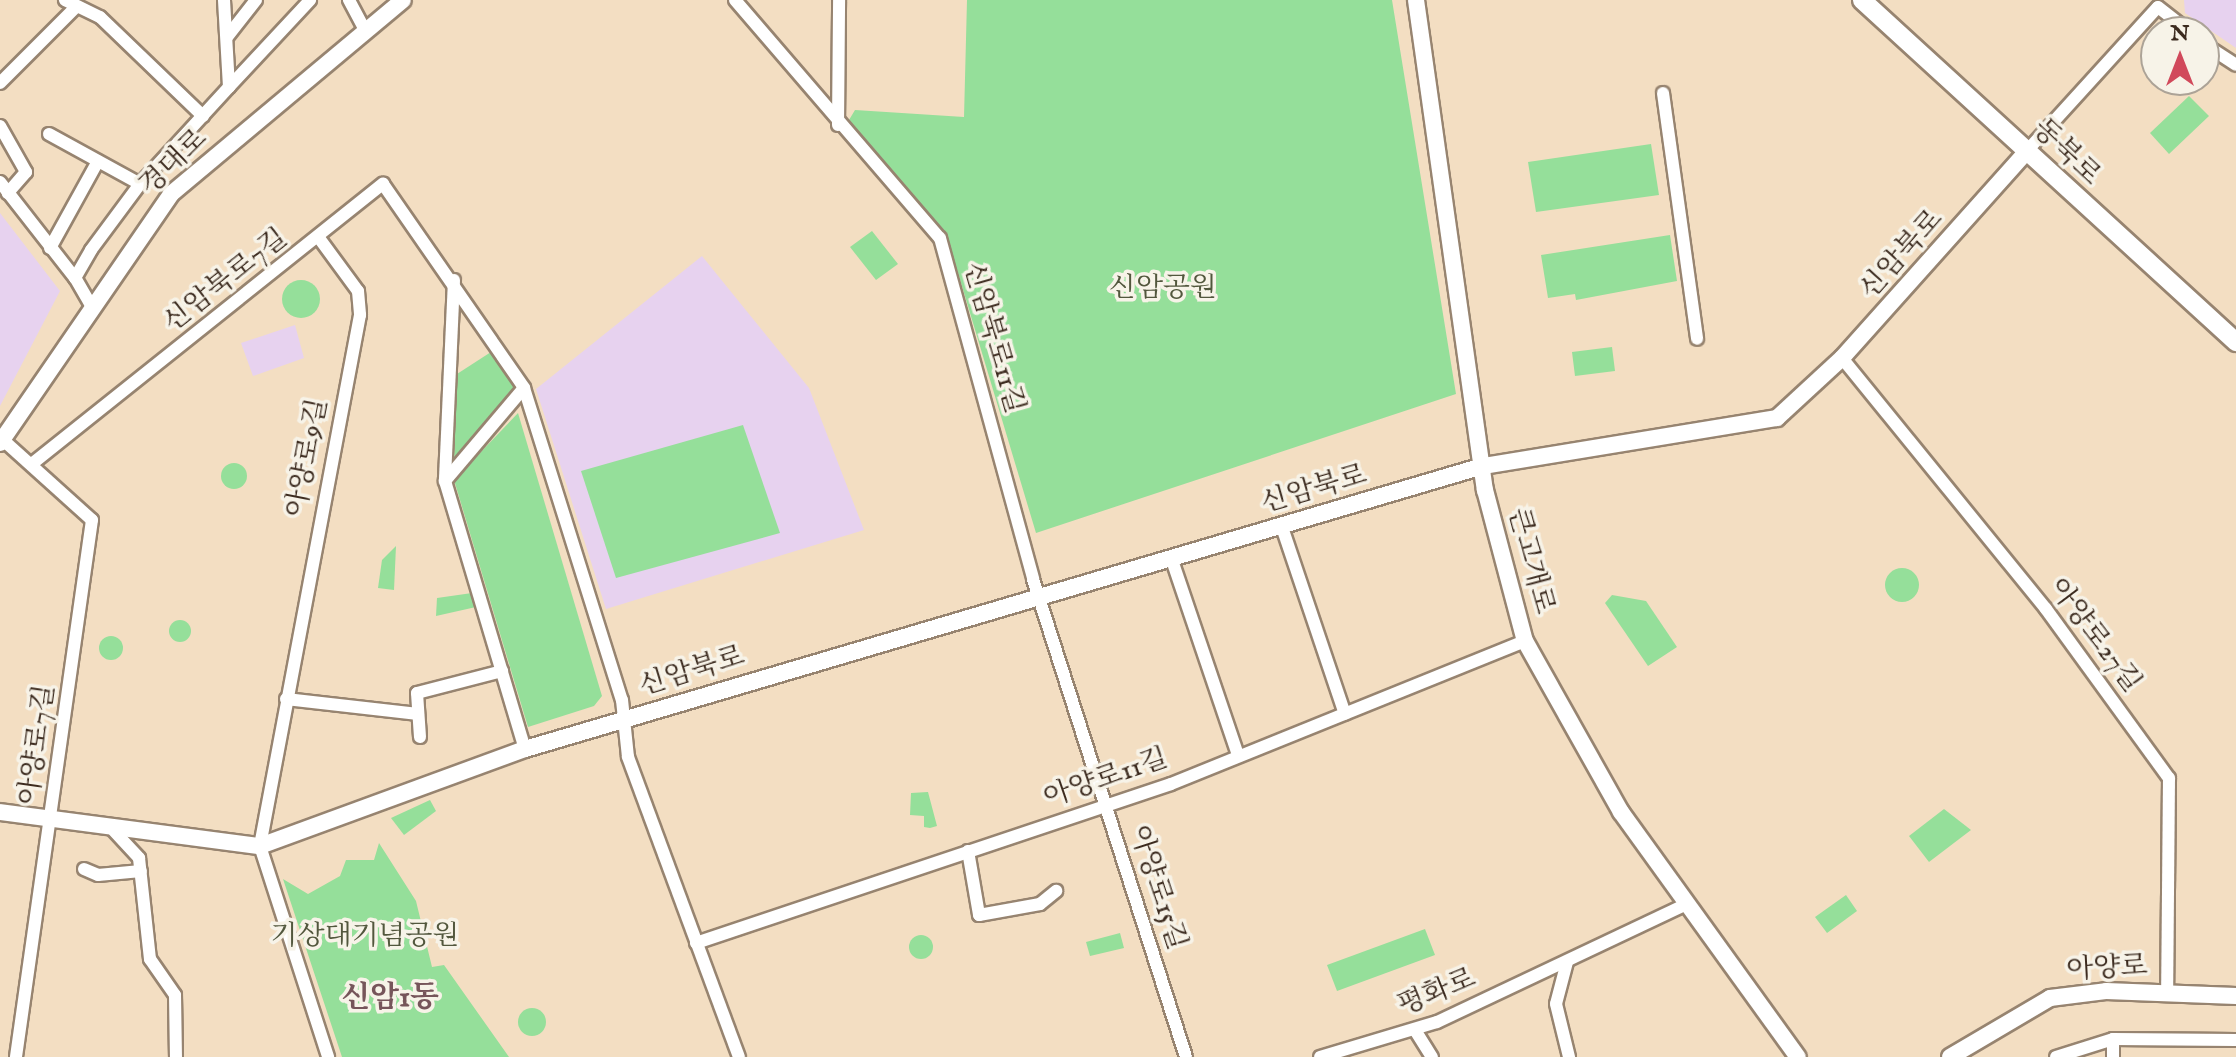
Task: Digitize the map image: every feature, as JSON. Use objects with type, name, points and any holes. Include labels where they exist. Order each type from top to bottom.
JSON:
[{"type":"main road","name":"경대로","points":[[1,441],[171,194],[403,0]]},
{"type":"main road","name":"큰고개로","points":[[1416,0],[1495,547],[1525,641],[1587,756],[1685,905],[1798,1057]]},
{"type":"main road","name":"동북로","points":[[1862,0],[2025,153],[2236,342]]},
{"type":"main road","name":"신암북로","points":[[0,812],[114,831],[260,846],[525,749],[1483,466],[1777,418],[1842,358],[2025,153]]},
{"type":"main road","name":"아양로","points":[[1950,1057],[2050,998],[2167,992],[2236,996]]},
{"type":"street","points":[[224,0],[229,87]]},
{"type":"street","points":[[227,37],[256,0]]},
{"type":"street","points":[[75,278],[140,184],[310,0]]},
{"type":"street","points":[[349,0],[365,30]]},
{"type":"street","name":"신암북로11길","points":[[735,0],[838,128],[940,238],[1041,595]]},
{"type":"street","points":[[838,128],[839,0]]},
{"type":"street","points":[[0,83],[70,4],[100,17],[203,116]]},
{"type":"street","points":[[2025,153],[2162,4]]},
{"type":"street","points":[[1663,93],[1697,339]]},
{"type":"street","points":[[0,126],[26,172],[8,193]]},
{"type":"street","points":[[49,134],[140,184]]},
{"type":"street","points":[[50,248],[98,161]]},
{"type":"street","points":[[0,182],[75,278],[92,307]]},
{"type":"street","name":"신암북로7길","points":[[33,463],[383,184],[454,280],[524,388],[622,700],[621,721]]},
{"type":"street","name":"아양로9길","points":[[319,238],[358,291],[360,315],[260,846],[328,1057]]},
{"type":"street","points":[[454,280],[445,481],[525,749]]},
{"type":"street","name":"아양로27길","points":[[1842,358],[2046,609],[2169,778],[2167,992]]},
{"type":"street","points":[[445,481],[524,388]]},
{"type":"street","points":[[1,441],[33,463]]},
{"type":"street","name":"아양로7길","points":[[16,1057],[92,520],[33,463]]},
{"type":"street","points":[[1282,527],[1345,714]]},
{"type":"street","points":[[1172,560],[1238,755]]},
{"type":"street","name":"아양로15길","points":[[1041,595],[1186,1057]]},
{"type":"street","name":"아양로11길","points":[[696,943],[1106,806],[1525,641]]},
{"type":"street","points":[[420,737],[417,693],[502,671]]},
{"type":"street","points":[[286,699],[418,714]]},
{"type":"street","points":[[621,721],[696,943],[739,1057]]},
{"type":"street","points":[[114,831],[134,848],[141,871],[150,959],[175,995],[176,1057]]},
{"type":"street","points":[[968,851],[979,915],[1040,904],[1056,891]]},
{"type":"street","points":[[84,869],[98,875],[141,871]]},
{"type":"street","name":"평화로","points":[[1320,1057],[1415,1030],[1685,905]]},
{"type":"street","points":[[1567,962],[1556,1004],[1568,1057]]},
{"type":"street","points":[[1415,1030],[1432,1057]]},
{"type":"street","points":[[2113,1039],[2113,1057]]},
{"type":"street","points":[[2056,1057],[2113,1039],[2236,1040]]},
{"type":"shaded area","points":[[2184,0],[2236,0],[2236,48],[2220,37],[2220,16],[2189,16],[2185,13]]},
{"type":"shaded area","points":[[0,213],[60,291],[0,406]]},
{"type":"shaded area","points":[[702,256],[809,388],[864,530],[606,609],[536,389]]},
{"type":"shaded area","points":[[295,325],[304,358],[253,376],[241,343]]},
{"type":"green space","name":"신암공원","points":[[967,0],[1392,0],[1456,394],[1036,533],[946,233],[849,120],[855,110],[964,117]]},
{"type":"green space","points":[[2189,96],[2209,116],[2169,154],[2150,133]]},
{"type":"green space","points":[[1651,144],[1659,195],[1536,212],[1528,162]]},
{"type":"green space","points":[[872,231],[898,264],[876,280],[850,247]]},
{"type":"green space","points":[[1670,235],[1677,281],[1576,300],[1575,294],[1548,298],[1541,255]]},
{"type":"green space","points":[[301,280],[315,285],[320,299],[315,313],[301,318],[287,313],[282,299],[287,285]]},
{"type":"green space","points":[[1612,347],[1615,371],[1575,376],[1572,352]]},
{"type":"green space","points":[[491,352],[517,388],[454,459],[457,374]]},
{"type":"green space","points":[[518,413],[602,696],[594,706],[528,727],[454,480]]},
{"type":"green space","points":[[743,425],[780,533],[616,578],[581,471]]},
{"type":"green space","points":[[234,463],[243,467],[247,476],[243,485],[234,489],[225,485],[221,476],[225,467]]},
{"type":"green space","points":[[396,546],[394,590],[378,588],[382,560]]},
{"type":"green space","points":[[1902,568],[1914,573],[1919,585],[1914,597],[1902,602],[1890,597],[1885,585],[1890,573]]},
{"type":"green space","points":[[472,593],[476,607],[436,616],[437,598]]},
{"type":"green space","points":[[1612,595],[1646,601],[1677,647],[1648,666],[1605,603]]},
{"type":"green space","points":[[180,620],[188,623],[191,631],[188,639],[180,642],[172,639],[169,631],[172,623]]},
{"type":"green space","points":[[111,636],[120,639],[123,648],[120,657],[111,660],[102,657],[99,648],[102,639]]},
{"type":"green space","points":[[928,792],[937,826],[930,828],[924,827],[924,816],[910,815],[911,793]]},
{"type":"green space","points":[[430,800],[436,811],[404,835],[391,818]]},
{"type":"green space","points":[[1944,809],[1971,830],[1929,862],[1909,836]]},
{"type":"green space","name":"기상대기념공원","points":[[379,843],[416,901],[432,967],[444,965],[509,1057],[342,1057],[283,879],[308,894],[340,876],[346,860],[374,860]]},
{"type":"green space","points":[[1846,895],[1857,911],[1827,933],[1815,917]]},
{"type":"green space","points":[[1425,929],[1435,955],[1337,991],[1327,965]]},
{"type":"green space","points":[[1120,933],[1124,948],[1090,956],[1086,942]]},
{"type":"green space","points":[[916,935],[926,935],[933,942],[933,952],[926,959],[916,959],[909,952],[909,942]]},
{"type":"green space","points":[[532,1008],[542,1012],[546,1022],[542,1032],[532,1036],[522,1032],[518,1022],[522,1012]]},
{"type":"district","name":"신암1동","points":[[390,998]]}]
